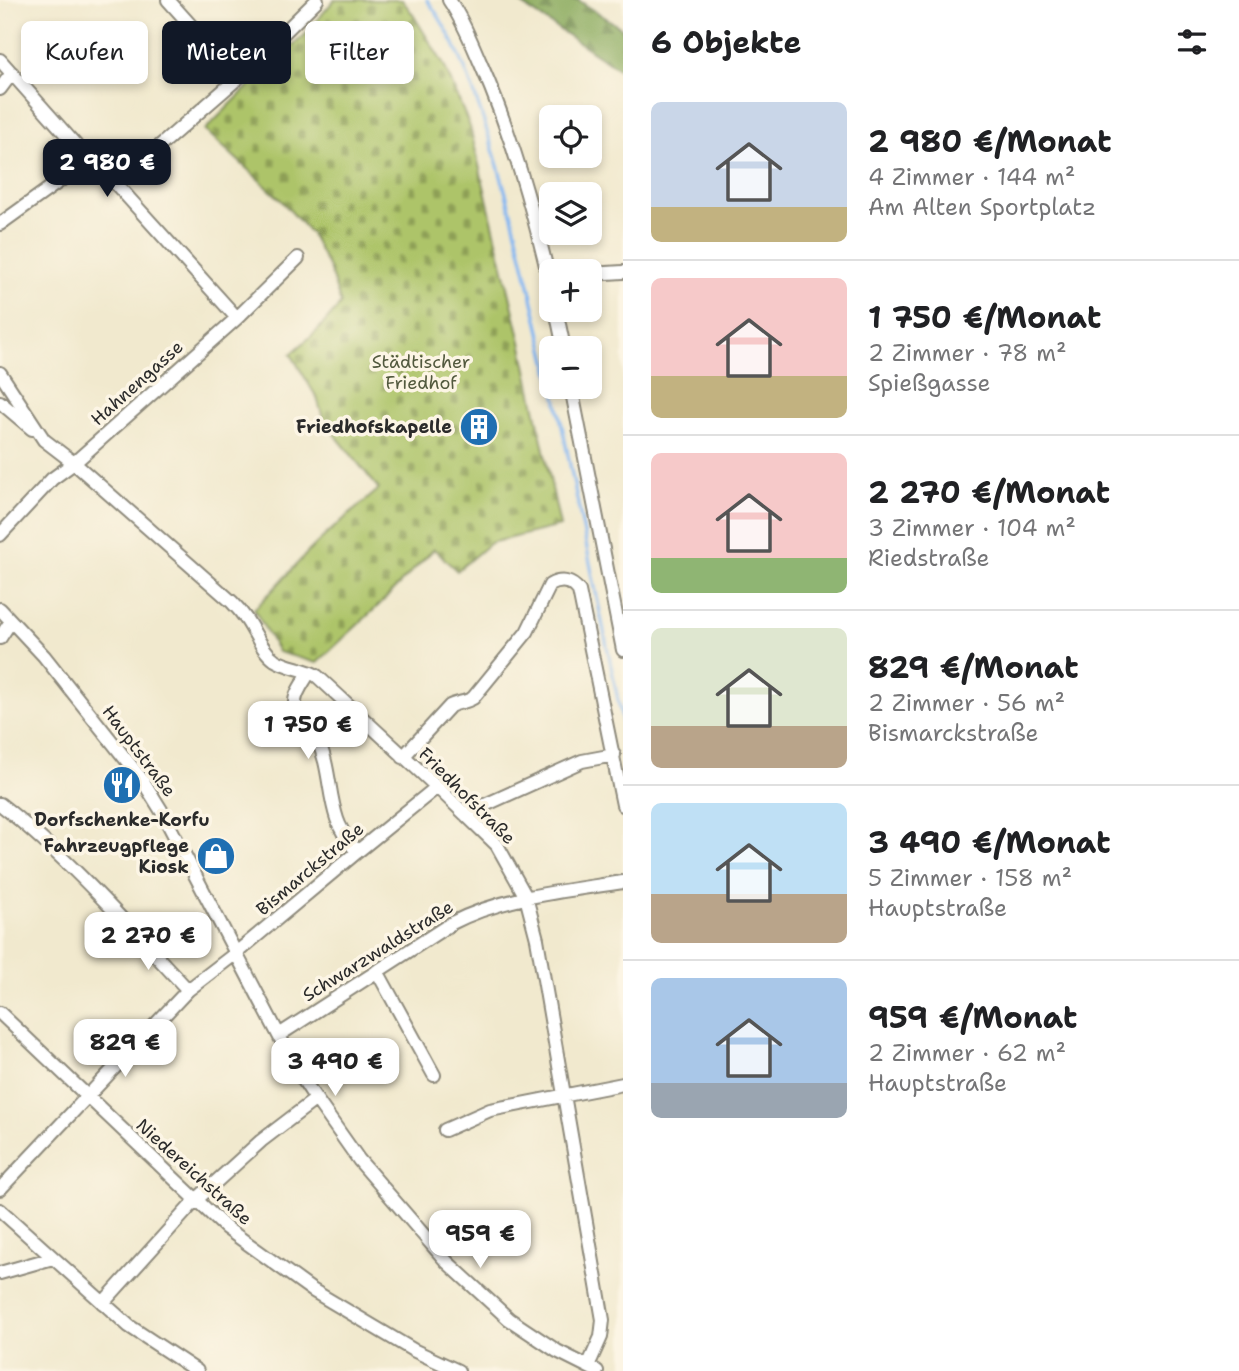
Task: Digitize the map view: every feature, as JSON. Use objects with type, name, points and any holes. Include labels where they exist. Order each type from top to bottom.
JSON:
[{"type":"street","points":[[168,0],[187,21]]},
{"type":"street","points":[[291,25],[317,0]]},
{"type":"street","points":[[449,0],[460,15],[492,89],[517,158],[545,259]]},
{"type":"street","points":[[0,60],[89,160],[116,184],[237,318]]},
{"type":"street","points":[[0,89],[12,73]]},
{"type":"street","points":[[116,184],[230,84]]},
{"type":"street","points":[[0,224],[89,160]]},
{"type":"street","name":"Hahnengasse","points":[[0,535],[52,479],[74,463],[237,318],[298,258]]},
{"type":"street","points":[[602,273],[623,272]]},
{"type":"street","name":"Friedhofstraße","points":[[0,373],[44,440],[74,463],[232,602],[245,616],[274,659],[317,677],[438,787],[497,845],[526,897],[537,939],[603,1320],[593,1369]]},
{"type":"street","points":[[573,399],[623,650]]},
{"type":"street","points":[[0,402],[44,440]]},
{"type":"street","points":[[403,757],[450,706],[472,698],[527,632],[550,585],[558,581],[572,584],[579,591],[623,805]]},
{"type":"street","name":"Hauptstraße","points":[[0,609],[44,656],[143,781],[162,810],[297,1070],[359,1160],[447,1262],[509,1318],[557,1351],[593,1369]]},
{"type":"street","points":[[0,638],[11,621]]},
{"type":"street","points":[[309,672],[297,695],[296,707],[317,738],[329,775],[336,818],[357,852]]},
{"type":"street","points":[[465,814],[582,761],[614,755]]},
{"type":"street","name":"Bismarckstraße","points":[[0,1189],[188,990],[438,787]]},
{"type":"street","points":[[0,804],[83,878],[188,990]]},
{"type":"street","name":"Schwarzwaldstraße","points":[[279,1035],[472,913],[526,897],[623,883]]},
{"type":"street","points":[[377,971],[433,1075]]},
{"type":"street","name":"Niedereichstraße","points":[[0,1013],[226,1228],[312,1290],[413,1350],[458,1371]]},
{"type":"street","points":[[445,1130],[490,1110],[623,1084]]},
{"type":"street","points":[[103,1303],[196,1200],[261,1141],[316,1100]]},
{"type":"street","points":[[0,1210],[129,1326],[197,1371]]},
{"type":"street","points":[[0,1273],[53,1258]]},
{"type":"green space","name":"Städtischer Friedhof","points":[[334,0],[402,0],[444,65],[470,127],[522,346],[560,526],[490,543],[457,571],[434,549],[317,663],[278,652],[254,609],[318,542],[379,489],[324,421],[317,398],[291,354],[317,331],[341,304],[329,268],[311,234],[280,199],[205,130],[251,84],[291,84],[291,47],[305,35],[305,84],[414,84],[414,21],[316,21]]},
{"type":"green space","points":[[515,0],[578,0],[623,29],[623,72]]},
{"type":"waterway","points":[[427,0],[454,44],[485,125],[513,219],[541,336]]},
{"type":"waterway","points":[[556,399],[623,724]]},
{"type":"place","name":"Friedhofskapelle","points":[[479,427]]},
{"type":"place","name":"Dorfschenke-Korfu","points":[[122,785]]},
{"type":"place","name":"Fahrzeugpflege Kiosk","points":[[216,856]]}]
